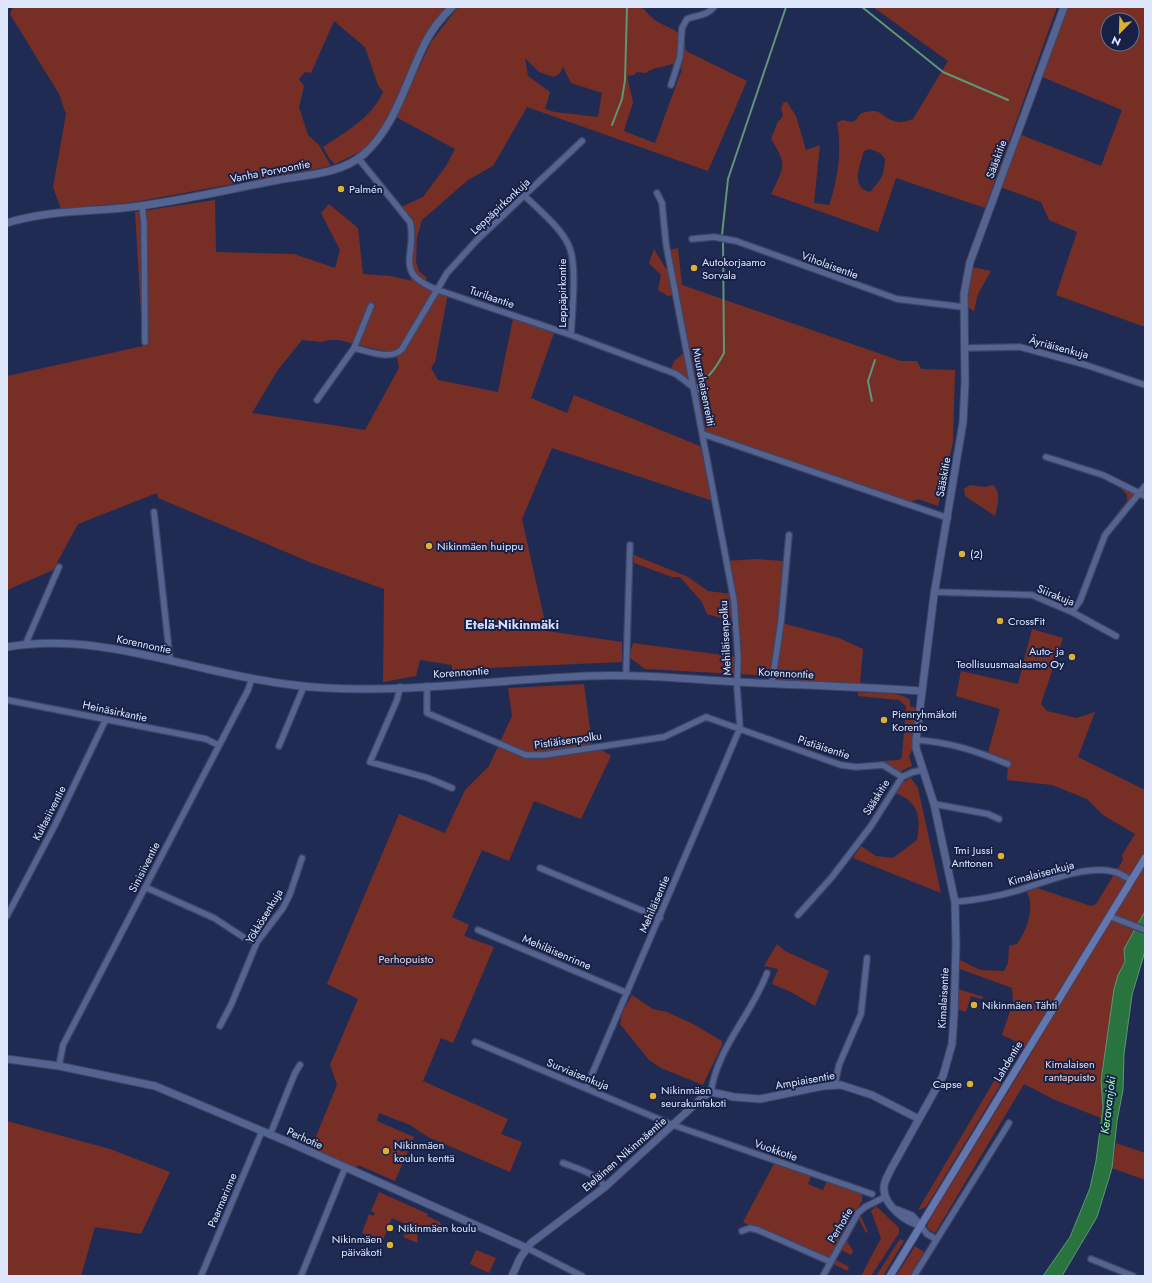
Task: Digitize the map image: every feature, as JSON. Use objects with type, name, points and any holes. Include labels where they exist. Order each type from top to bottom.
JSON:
[{"type":"main road","name":"Lahdentie","points":[[890,1276],[1145,858]]},
{"type":"street","name":"Vanha Porvoontie","points":[[7,223],[28,216],[56,212],[142,205],[325,172],[358,158],[372,146],[381,134],[402,94],[427,40],[452,7]]},
{"type":"street","points":[[671,86],[680,57],[682,28],[687,19],[704,15],[710,12],[714,7]]},
{"type":"street","name":"Sääskitie","points":[[798,915],[847,858],[871,826],[902,777],[913,772],[923,770],[916,740],[921,691],[934,592],[948,518],[963,422],[965,382],[964,294],[970,262],[1064,7]]},
{"type":"street","name":"Leppäpirkonkuja","points":[[354,348],[390,356],[397,354],[438,290],[447,273],[478,240],[582,141]]},
{"type":"street","name":"Turilaantie","points":[[358,158],[410,222],[412,228],[408,262],[417,281],[438,290],[571,335],[676,374],[693,387]]},
{"type":"street","name":"Muurahaisenreitti","points":[[657,193],[662,203],[666,244],[703,434],[948,518]]},
{"type":"street","name":"Leppäpirkontie","points":[[525,196],[568,242],[572,253],[573,273],[571,335]]},
{"type":"street","points":[[142,205],[144,223],[145,342]]},
{"type":"street","name":"Viholaisentie","points":[[692,239],[709,237],[725,238],[897,299],[963,307]]},
{"type":"street","points":[[317,400],[354,348],[371,306]]},
{"type":"street","name":"Äyriäisenkuja","points":[[964,348],[1020,347],[1086,365],[1145,385]]},
{"type":"street","name":"Mehiläisenpolku","points":[[703,434],[734,601],[738,658],[737,682],[740,728]]},
{"type":"street","points":[[1046,457],[1103,475],[1142,495]]},
{"type":"street","points":[[1072,612],[1080,601],[1105,535],[1142,495],[1145,486]]},
{"type":"street","points":[[154,512],[170,660]]},
{"type":"street","points":[[772,683],[781,622],[789,535]]},
{"type":"street","points":[[626,675],[630,545]]},
{"type":"street","points":[[26,643],[59,567]]},
{"type":"street","name":"Siirakuja","points":[[934,592],[1032,595],[1072,612],[1116,636]]},
{"type":"street","name":"Korennontie","points":[[7,647],[26,643],[57,642],[95,646],[134,652],[252,678],[304,686],[365,690],[507,680],[626,675],[921,691]]},
{"type":"street","name":"Sinisiiventie","points":[[59,1066],[63,1045],[248,690],[252,678]]},
{"type":"street","points":[[279,746],[304,686]]},
{"type":"street","name":"Pistiäisenpolku","points":[[427,686],[427,713],[526,755],[544,755],[664,737],[706,717],[740,728]]},
{"type":"street","points":[[400,687],[397,700],[370,762],[428,778],[452,788]]},
{"type":"street","name":"Heinäsirkantie","points":[[7,700],[184,736],[206,739],[218,745]]},
{"type":"street","name":"Kultasiiventie","points":[[7,916],[55,825],[106,719]]},
{"type":"street","name":"Pistiäisentie","points":[[740,728],[841,764],[856,767],[883,765],[902,777]]},
{"type":"street","name":"Mehiläisentie","points":[[586,1088],[740,728]]},
{"type":"street","points":[[916,740],[940,742],[959,746],[1008,764]]},
{"type":"street","name":"Kimalaisentie","points":[[885,1197],[884,1186],[886,1178],[943,1076],[952,1044],[956,945],[955,902],[934,804],[923,770]]},
{"type":"street","points":[[934,804],[988,814],[999,819]]},
{"type":"street","name":"Yökkösenkuja","points":[[220,1026],[234,998],[257,942],[283,908],[295,880],[302,858]]},
{"type":"street","points":[[540,868],[660,918]]},
{"type":"street","name":"Kimalaisenkuja","points":[[955,902],[1015,891],[1043,881],[1084,872],[1102,870],[1115,872],[1131,880]]},
{"type":"street","points":[[145,888],[214,918],[243,937],[257,942]]},
{"type":"street","points":[[1109,916],[1145,930]]},
{"type":"street","name":"Mehiläisenrinne","points":[[478,930],[627,993]]},
{"type":"street","points":[[835,1084],[839,1065],[861,1014],[867,958]]},
{"type":"street","points":[[711,1092],[713,1079],[730,1041],[755,999],[767,974]]},
{"type":"street","name":"Surviaisenkuja","points":[[475,1042],[673,1125]]},
{"type":"street","name":"Perhotie","points":[[7,1059],[59,1066],[155,1086],[262,1131],[527,1248],[582,1276]]},
{"type":"street","points":[[270,1135],[295,1072],[300,1065]]},
{"type":"street","name":"Ampiaisentie","points":[[711,1092],[734,1097],[760,1099],[835,1084],[849,1086],[872,1095],[919,1119]]},
{"type":"street","name":"Eteläinen Nikinmäentie","points":[[512,1276],[520,1258],[527,1248],[605,1187],[704,1096],[711,1092]]},
{"type":"street","points":[[914,1276],[1009,1123]]},
{"type":"street","name":"Vuokkotie","points":[[673,1125],[872,1194]]},
{"type":"street","name":"Paarmarinne","points":[[201,1276],[262,1131]]},
{"type":"street","points":[[563,1163],[593,1175],[601,1181],[605,1187]]},
{"type":"street","points":[[301,1276],[345,1168]]},
{"type":"street","points":[[885,1197],[909,1222],[920,1225],[927,1234],[936,1239]]},
{"type":"street","name":"Perhotie","points":[[823,1276],[858,1213],[865,1207],[885,1197]]},
{"type":"street","points":[[742,1231],[750,1228],[758,1230],[831,1262]]},
{"type":"street","points":[[1091,1259],[1133,1276]]},
{"type":"green space","points":[[13,7],[446,7],[425,37],[390,114],[377,134],[362,151],[335,164],[329,158],[323,147],[358,123],[372,109],[383,92],[378,85],[365,47],[334,21],[311,73],[305,72],[299,79],[304,86],[299,107],[308,135],[319,145],[331,166],[134,202],[61,209],[53,187],[66,114],[59,94],[10,14]]},
{"type":"green space","points":[[458,7],[638,7],[644,9],[658,22],[684,37],[686,51],[747,81],[708,171],[527,107],[493,166],[468,180],[422,220],[417,237],[416,262],[419,271],[427,278],[424,285],[448,293],[435,362],[431,368],[438,380],[498,392],[513,319],[554,333],[531,398],[567,413],[574,395],[700,446],[713,501],[552,448],[522,519],[547,631],[622,642],[622,662],[462,669],[459,672],[452,673],[452,665],[420,660],[416,676],[383,682],[384,589],[312,563],[158,498],[157,493],[78,524],[53,570],[7,590],[7,376],[143,346],[135,212],[215,200],[216,252],[294,254],[335,268],[340,250],[321,213],[329,204],[358,228],[363,274],[391,276],[412,281],[407,271],[406,254],[411,228],[399,208],[423,197],[446,166],[455,149],[396,117],[431,42]],"holes":[[[525,58],[539,72],[554,77],[560,73],[563,67],[571,83],[602,93],[598,117],[555,112],[545,109],[550,92],[528,76]],[[672,64],[682,69],[655,143],[624,131],[633,102],[627,76],[634,75],[637,72],[646,73],[648,71]],[[302,340],[322,342],[339,340],[388,352],[396,352],[399,368],[365,430],[252,413],[277,371]]]},
{"type":"green space","points":[[873,7],[1057,7],[985,208],[896,178],[878,232],[771,194],[779,178],[782,166],[780,155],[771,139],[778,121],[783,115],[781,109],[783,103],[787,102],[796,116],[806,150],[820,145],[814,203],[829,205],[835,185],[838,165],[839,144],[837,123],[842,120],[853,122],[860,114],[873,111],[898,122],[913,119],[948,61]],"holes":[[[870,149],[880,153],[885,159],[883,174],[870,192],[864,190],[858,181],[860,163],[864,151]]]},
{"type":"green space","points":[[1067,7],[1145,7],[1145,327],[1056,295],[1077,232],[1049,220],[1041,202],[1000,187],[1019,134],[1101,166],[1122,110],[1042,77]]},
{"type":"green space","points":[[678,248],[682,285],[901,361],[917,361],[921,369],[955,370],[953,442],[938,506],[918,499],[910,502],[706,432],[679,294],[668,296],[658,290],[661,275],[649,263],[654,249],[666,269],[671,262],[669,250]]},
{"type":"green space","points":[[973,267],[991,271],[978,294],[974,311],[967,307]]},
{"type":"green space","points":[[685,352],[690,379],[685,380],[670,372],[674,361]]},
{"type":"green space","points":[[970,485],[985,487],[993,485],[996,488],[998,504],[995,516],[965,496],[964,489]]},
{"type":"green space","points":[[1118,485],[1139,494],[1104,531],[1127,501],[1127,495]]},
{"type":"green space","points":[[634,555],[688,577],[708,591],[732,594],[727,561],[755,559],[784,561],[778,622],[839,638],[863,649],[860,684],[778,680],[775,676],[645,669],[629,657],[633,643],[737,657],[734,617],[721,618],[707,614],[702,602],[680,577],[672,577],[634,563]]},
{"type":"green space","name":"Kimalaisen rantapuisto","points":[[1032,629],[1063,638],[1041,704],[1047,711],[1077,718],[1095,712],[1078,757],[1145,790],[1145,910],[1124,949],[1125,962],[1118,975],[1114,989],[1101,1081],[1103,1107],[1101,1118],[1055,1100],[1024,1084],[935,1233],[929,1230],[927,1226],[931,1217],[1033,1051],[1024,1046],[926,1207],[918,1210],[1017,1042],[1002,1035],[1013,1002],[1012,988],[960,969],[960,960],[980,970],[1004,971],[1008,963],[1009,946],[1017,944],[1027,926],[1030,905],[1027,892],[1037,888],[1091,906],[1096,904],[1123,860],[1122,855],[1135,834],[1103,815],[1087,799],[1052,785],[1007,780],[1008,764],[987,756],[1000,709],[956,696],[961,671],[1018,684]]},
{"type":"green space","name":"Perhopuisto","points":[[584,684],[592,744],[611,756],[581,819],[534,801],[509,861],[482,850],[452,917],[469,925],[464,936],[494,947],[453,1043],[441,1038],[423,1081],[508,1119],[501,1134],[522,1142],[510,1172],[428,1137],[410,1125],[379,1113],[377,1121],[414,1137],[395,1181],[358,1165],[355,1173],[310,1151],[337,1085],[330,1065],[358,999],[327,984],[399,814],[445,833],[465,790],[489,766],[512,716],[508,688]]},
{"type":"green space","points":[[858,692],[892,693],[910,700],[910,706],[915,708],[912,750],[909,756],[912,766],[897,773],[883,765],[882,761],[899,760],[902,757],[906,706],[899,700],[858,696]]},
{"type":"green space","points":[[911,778],[918,788],[941,893],[853,858],[861,846],[876,856],[893,858],[917,840],[919,824],[914,805],[895,793],[903,782]]},
{"type":"green space","points":[[777,944],[785,951],[829,971],[815,1006],[791,992],[772,984],[778,969],[764,966]]},
{"type":"green space","points":[[958,989],[984,997],[981,999],[971,996],[966,1012],[957,1009]]},
{"type":"green space","points":[[632,995],[653,1009],[667,1012],[693,1024],[722,1041],[722,1045],[703,1085],[661,1068],[649,1060],[620,1024],[622,1013]]},
{"type":"green space","points":[[7,1121],[110,1149],[170,1172],[141,1234],[95,1227],[81,1276],[7,1276]]},
{"type":"green space","points":[[1116,1143],[1145,1153],[1145,1180],[1112,1168]]},
{"type":"green space","points":[[776,1160],[812,1173],[808,1184],[823,1190],[828,1178],[862,1191],[862,1201],[828,1259],[758,1230],[743,1222]]},
{"type":"green space","points":[[379,1192],[428,1214],[427,1216],[440,1222],[441,1227],[437,1230],[423,1229],[419,1231],[417,1234],[418,1243],[403,1237],[408,1225],[392,1218],[383,1240],[362,1233],[369,1214],[373,1216],[375,1213],[371,1211]]},
{"type":"green space","points":[[876,1206],[899,1228],[899,1233],[871,1276],[861,1276],[881,1238],[871,1211]]},
{"type":"green space","points":[[860,1214],[868,1232],[866,1233],[859,1219],[847,1241],[853,1251],[851,1255],[841,1250],[836,1260],[849,1267],[847,1271],[832,1263]]},
{"type":"green space","points":[[900,1239],[904,1241],[883,1276],[876,1276]]},
{"type":"green space","points":[[915,1246],[924,1252],[910,1276],[896,1276]]},
{"type":"green space","points":[[476,1250],[496,1258],[489,1273],[470,1264]]},
{"type":"water","name":"Keravanjoki","points":[[1145,911],[1145,951],[1132,995],[1124,1054],[1123,1090],[1117,1121],[1112,1168],[1097,1217],[1062,1276],[1043,1276],[1070,1237],[1090,1188],[1096,1161],[1103,1107],[1101,1081],[1114,989],[1118,975],[1125,962],[1124,949]]},
{"type":"waterway","points":[[612,125],[622,99],[625,80],[627,7]]},
{"type":"waterway","points":[[722,235],[728,179],[786,7]]},
{"type":"waterway","points":[[862,7],[943,72],[1008,100]]},
{"type":"waterway","points":[[699,392],[697,385],[713,371],[724,353],[723,240]]},
{"type":"waterway","points":[[872,401],[868,381],[875,360]]},
{"type":"place","name":"Palmén","points":[[341,189]]},
{"type":"place","name":"Autokorjaamo Sorvala","points":[[694,268]]},
{"type":"place","name":"Nikinmäen huippu","points":[[429,546]]},
{"type":"place","name":"(2)","points":[[962,554]]},
{"type":"place","name":"CrossFit","points":[[1000,621]]},
{"type":"place","name":"Auto- ja Teollisuusmaalaamo Oy","points":[[1072,657]]},
{"type":"place","name":"Pienryhmäkoti Korento","points":[[884,720]]},
{"type":"place","name":"Tmi Jussi Anttonen","points":[[1001,856]]},
{"type":"place","name":"Nikinmäen Tähti","points":[[974,1005]]},
{"type":"place","name":"Capse","points":[[970,1084]]},
{"type":"place","name":"Nikinmäen seurakuntakoti","points":[[653,1096]]},
{"type":"place","name":"Nikinmäen koulun kenttä","points":[[386,1151]]},
{"type":"place","name":"Nikinmäen koulu","points":[[390,1228]]},
{"type":"place","name":"Nikinmäen päiväkoti","points":[[390,1245]]},
{"type":"district","name":"Etelä-Nikinmäki","points":[[512,624]]}]
